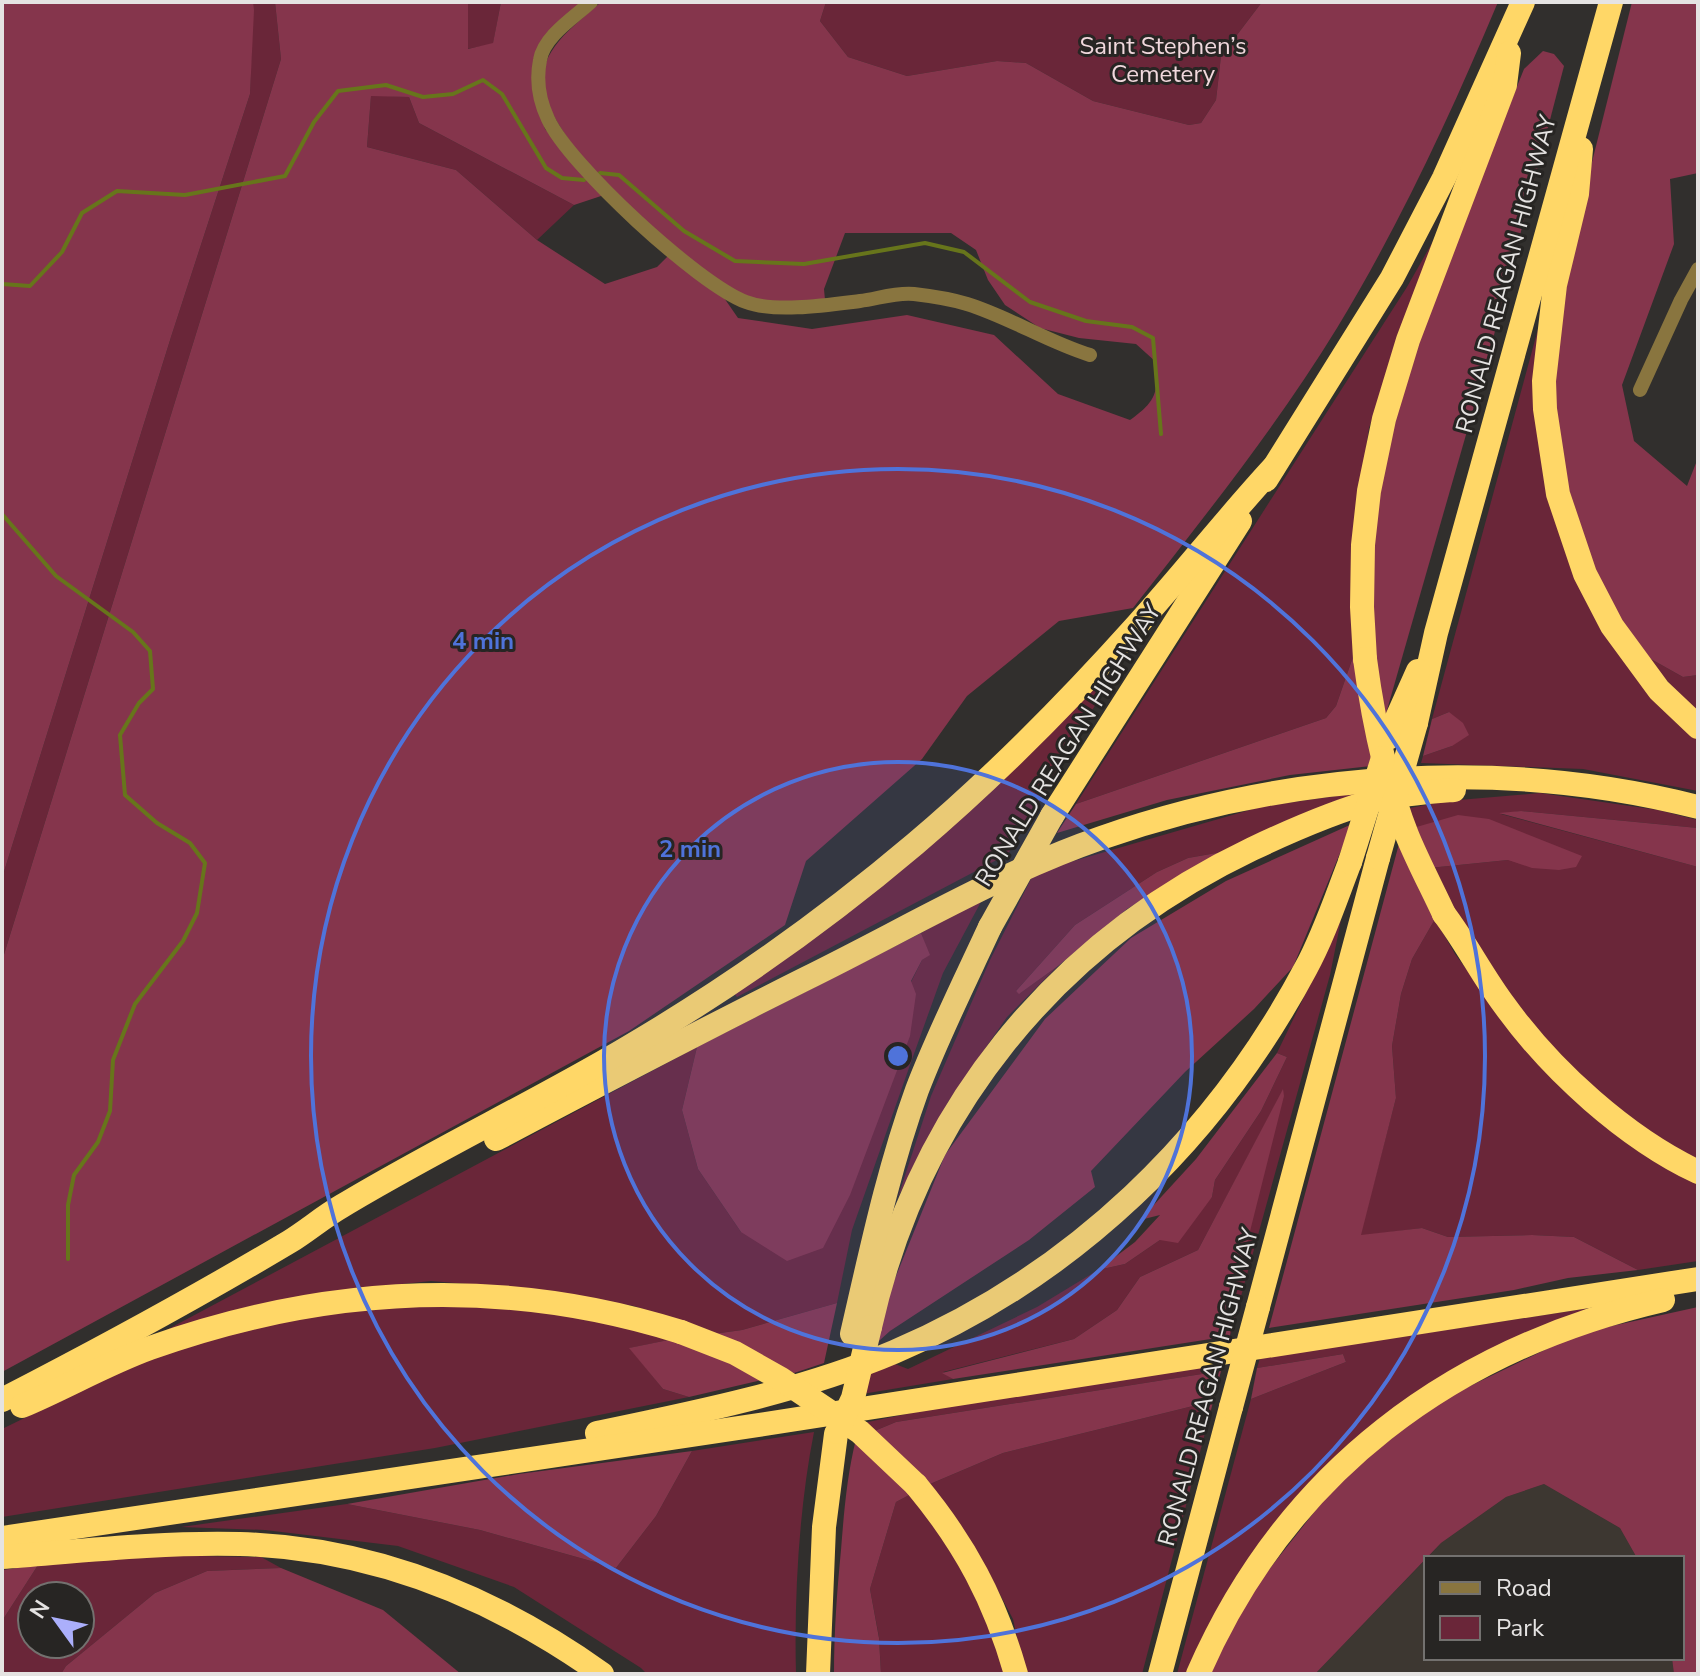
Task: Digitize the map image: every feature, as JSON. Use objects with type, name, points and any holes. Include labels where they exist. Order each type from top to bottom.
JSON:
[{"type":"highway","name":"RONALD REAGAN HIGHWAY","points":[[818,1674],[824,1527],[836,1434],[861,1331],[884,1195],[909,1114],[942,1031],[990,927],[1052,816],[1362,330],[1392,278],[1444,178],[1523,2]]},
{"type":"highway","name":"RONALD REAGAN HIGHWAY","points":[[1160,1674],[1416,723],[1436,633],[1611,2]]},
{"type":"highway","points":[[1513,27],[1505,85],[1408,340],[1384,419],[1369,491],[1364,529],[1362,595],[1365,659],[1375,725],[1407,834],[1444,914],[1509,1011],[1563,1073],[1626,1128],[1698,1172]]},
{"type":"highway","points":[[1585,95],[1577,194],[1555,285],[1546,357],[1545,409],[1553,467],[1566,524],[1585,574],[1612,626],[1659,690],[1698,727]]},
{"type":"highway","points":[[2,1400],[163,1314],[293,1240],[339,1207],[622,1051],[787,943],[948,815],[1082,685],[1139,624],[1223,522],[1273,468]]},
{"type":"highway","points":[[467,1467],[526,1448],[723,1406],[893,1352],[973,1313],[1044,1270],[1099,1228],[1177,1153],[1223,1098],[1251,1061],[1308,965],[1350,862],[1388,738],[1436,633]]},
{"type":"highway","points":[[293,1240],[341,1221],[757,1001],[981,888],[1101,838],[1244,800],[1347,782],[1411,777],[1536,781],[1633,793],[1698,807]]},
{"type":"highway","points":[[861,1331],[901,1222],[934,1148],[956,1109],[1020,1022],[1097,948],[1158,902],[1216,866],[1308,823],[1378,800],[1536,781]]},
{"type":"highway","points":[[2,1538],[765,1424],[1698,1279]]},
{"type":"highway","points":[[1198,1674],[1231,1606],[1277,1538],[1323,1485],[1399,1417],[1440,1389],[1515,1348],[1618,1310],[1698,1293]]},
{"type":"highway","points":[[2,1414],[146,1349],[270,1312],[370,1297],[439,1294],[516,1298],[629,1316],[735,1353],[781,1379],[860,1432],[916,1485],[964,1550],[991,1600],[1016,1674]]},
{"type":"highway","points":[[2,1557],[207,1544],[312,1551],[370,1563],[424,1579],[491,1605],[550,1638],[602,1674]]},
{"type":"street","points":[[591,2],[554,36],[540,57],[539,96],[548,120],[612,197],[676,255],[710,280],[744,301],[770,307],[911,294],[965,303],[1090,355]]},
{"type":"street","points":[[1640,390],[1698,269]]},
{"type":"shaded area","points":[[2,2],[253,2],[254,10],[250,94],[2,878]]},
{"type":"shaded area","points":[[275,2],[468,2],[468,49],[493,43],[501,2],[586,2],[550,32],[533,87],[545,129],[604,195],[574,205],[419,123],[409,97],[371,96],[367,147],[456,170],[537,240],[605,284],[657,267],[670,254],[720,292],[738,318],[812,329],[907,315],[994,335],[1058,394],[1130,420],[1154,396],[1156,362],[1136,344],[1079,338],[1040,328],[1005,305],[988,280],[976,250],[951,233],[845,233],[824,289],[825,300],[761,301],[727,285],[662,237],[628,206],[570,141],[551,110],[543,84],[544,71],[554,48],[601,2],[826,2],[820,21],[848,57],[907,76],[997,61],[1026,63],[1093,101],[1189,125],[1201,123],[1216,100],[1221,56],[1262,2],[1498,2],[1424,168],[1337,328],[1265,436],[1133,608],[1059,621],[967,696],[922,759],[806,861],[785,925],[629,1031],[2,1372],[2,961],[281,59]]},
{"type":"shaded area","points":[[1632,2],[1698,2],[1698,173],[1670,179],[1674,244],[1622,385],[1634,441],[1687,486],[1698,458],[1698,675],[1683,677],[1642,654],[1616,615],[1573,521],[1552,382],[1574,234]]},
{"type":"shaded area","points":[[1543,51],[1554,54],[1564,66],[1488,358],[1383,724],[1367,589],[1384,453],[1421,326],[1524,69]]},
{"type":"shaded area","points":[[1353,657],[1375,756],[1371,766],[1290,775],[1167,800],[1057,833],[1076,804],[1326,718],[1336,706]]},
{"type":"shaded area","points":[[1449,712],[1463,723],[1469,735],[1452,746],[1423,756],[1432,719]]},
{"type":"shaded area","points":[[1521,811],[1698,828],[1698,867],[1499,813]]},
{"type":"shaded area","points":[[1458,815],[1489,819],[1582,856],[1576,867],[1559,870],[1532,868],[1508,860],[1429,868],[1413,828]]},
{"type":"shaded area","points":[[1352,824],[1293,967],[1254,1009],[1185,1072],[1091,1171],[1095,1187],[1029,1240],[890,1331],[870,1349],[945,1155],[1045,1019],[1131,938],[1226,881]]},
{"type":"shaded area","points":[[1400,840],[1435,919],[1412,959],[1401,994],[1392,1046],[1396,1098],[1361,1235],[1422,1228],[1448,1237],[1574,1237],[1638,1270],[1568,1278],[1514,1290],[1269,1328]]},
{"type":"shaded area","points":[[1222,852],[1127,909],[1058,966],[1019,994],[1016,991],[1075,925],[1157,872],[1188,858]]},
{"type":"shaded area","points":[[921,933],[930,955],[922,960],[911,981],[916,994],[910,1036],[850,1195],[823,1248],[787,1261],[741,1232],[698,1169],[682,1110],[697,1047]]},
{"type":"shaded area","points":[[1277,1053],[1287,1057],[1261,1111],[1215,1180],[1212,1197],[1178,1243],[1160,1240],[1125,1264],[1098,1270],[1135,1242],[1160,1215],[1140,1220],[1196,1159]]},
{"type":"shaded area","points":[[1283,1089],[1284,1096],[1231,1307],[1230,1336],[953,1379],[942,1373],[1074,1339],[1117,1310],[1140,1277],[1198,1250]]},
{"type":"shaded area","points":[[837,1303],[824,1363],[794,1373],[713,1334],[742,1330]]},
{"type":"shaded area","points":[[1698,1307],[1698,1674],[1674,1674],[1672,1660],[1684,1660],[1684,1556],[1636,1556],[1620,1528],[1544,1484],[1506,1497],[1441,1543],[1428,1556],[1424,1556],[1424,1561],[1315,1674],[1209,1674],[1241,1605],[1338,1482],[1435,1403],[1580,1333]]},
{"type":"shaded area","points":[[678,1338],[770,1378],[689,1397],[663,1389],[629,1348]]},
{"type":"shaded area","points":[[1343,1354],[1346,1362],[1251,1399],[1257,1368]]},
{"type":"shaded area","points":[[1221,1371],[1211,1410],[1193,1406],[1003,1453],[930,1484],[872,1432],[896,1422]]},
{"type":"shaded area","points":[[856,1439],[913,1493],[896,1502],[870,1589],[879,1638],[881,1674],[834,1674],[843,1522]]},
{"type":"shaded area","points":[[692,1451],[656,1516],[616,1568],[480,1530],[347,1504],[519,1474]]},
{"type":"shaded area","points":[[1544,1484],[1620,1528],[1636,1556],[1429,1556],[1441,1543],[1506,1497]]},
{"type":"shaded area","points":[[1424,1561],[1424,1660],[1672,1660],[1674,1674],[1315,1674]]},
{"type":"shaded area","points":[[38,1565],[28,1580],[16,1580],[16,1599],[2,1621],[2,1570]]},
{"type":"shaded area","points":[[281,1568],[383,1610],[461,1674],[61,1674],[73,1660],[96,1660],[96,1641],[155,1593],[207,1571]]},
{"type":"green space","points":[[253,2],[275,2],[281,59],[2,961],[2,878],[250,94]]},
{"type":"green space","points":[[468,2],[501,2],[493,44],[467,49]]},
{"type":"green space","name":"Saint Stephen’s Cemetery","points":[[826,2],[1262,2],[1221,56],[1216,100],[1201,123],[1189,125],[1093,101],[1026,63],[997,61],[907,76],[848,57],[820,21]]},
{"type":"green space","points":[[371,95],[409,97],[419,123],[574,205],[537,240],[456,170],[367,147]]},
{"type":"green space","points":[[1436,236],[1369,428],[1352,546],[1353,657],[1336,706],[1326,718],[1076,804],[1407,287]]},
{"type":"green space","points":[[1538,329],[1566,549],[1698,739],[1698,791],[1583,769],[1421,763],[1423,756],[1452,746],[1449,712],[1432,719]]},
{"type":"green space","points":[[1131,644],[1008,854],[737,997],[732,991]]},
{"type":"green space","points":[[1642,654],[1683,677],[1698,675],[1698,714]]},
{"type":"green space","points":[[1363,792],[1222,852],[1188,858],[1157,872],[1075,925],[1016,991],[1020,993],[1058,966],[1007,1017],[948,1102],[898,1197],[931,1096],[990,960],[1032,877],[1046,869],[1260,807]]},
{"type":"green space","points":[[1540,793],[1658,810],[1698,820],[1698,828],[1521,811],[1501,814],[1698,867],[1698,1160],[1634,1123],[1548,1047],[1498,987],[1429,868],[1508,860],[1532,868],[1413,828],[1407,813],[1410,808],[1447,801]]},
{"type":"green space","points":[[983,898],[943,973],[852,1230],[837,1303],[742,1330],[713,1334],[634,1306],[529,1289],[431,1281],[345,1290],[252,1306],[157,1335],[697,1047],[682,1110],[698,1169],[741,1232],[911,982],[922,960],[929,955],[921,933]]},
{"type":"green space","points":[[1435,919],[1455,954],[1513,1031],[1698,1180],[1698,1261],[1638,1270],[1574,1237],[1448,1237],[1422,1228],[1360,1236],[1396,1098],[1392,1046],[1401,994],[1412,959]]},
{"type":"green space","points":[[1341,920],[1330,975],[1230,1336],[1231,1307],[1283,1090],[1198,1250],[1140,1277],[1117,1310],[1074,1339],[943,1372],[953,1379],[862,1394],[866,1373],[895,1364],[908,1369],[1037,1307],[1098,1270],[1125,1264],[1212,1197],[1215,1180],[1261,1111],[1287,1057],[1277,1053]]},
{"type":"green space","points":[[385,1302],[495,1302],[678,1338],[630,1348],[663,1389],[689,1397],[435,1448],[2,1517],[2,1429],[143,1360],[253,1323]]},
{"type":"green space","points":[[1603,1306],[1548,1324],[1422,1390],[1220,1606],[1187,1674],[1177,1674],[1251,1399],[1346,1362],[1343,1354],[1257,1368],[1260,1358]]},
{"type":"green space","points":[[1225,1363],[1221,1371],[896,1422],[872,1432],[863,1423],[945,1406]]},
{"type":"green space","points":[[1193,1406],[1211,1410],[1142,1674],[1025,1674],[1013,1619],[978,1553],[930,1484],[1003,1453]]},
{"type":"green space","points":[[814,1432],[799,1552],[796,1674],[647,1674],[514,1587],[398,1546],[265,1530],[181,1527],[347,1504],[480,1530],[616,1568],[656,1516],[692,1451]]},
{"type":"green space","points":[[913,1493],[969,1579],[991,1625],[1005,1674],[881,1674],[879,1637],[870,1589],[896,1502]]},
{"type":"green space","points":[[142,1555],[261,1557],[281,1568],[207,1571],[155,1593],[96,1641],[96,1580],[28,1580],[38,1565]]},
{"type":"green space","points":[[16,1599],[16,1660],[73,1660],[61,1674],[2,1674],[2,1621]]},
{"type":"waterway","points":[[2,284],[30,286],[62,252],[82,213],[117,191],[185,195],[285,176],[314,122],[338,91],[386,85],[423,97],[453,94],[483,80],[502,94],[546,168],[562,178],[584,180]]},
{"type":"waterway","points":[[600,173],[619,175],[684,231],[735,261],[804,264],[925,243],[964,252],[1030,302],[1086,321],[1132,327],[1153,338],[1161,434]]},
{"type":"waterway","points":[[2,514],[56,576],[133,632],[150,651],[153,689],[139,703],[120,735],[125,795],[157,823],[190,843],[205,863],[197,913],[183,941],[135,1004],[113,1060],[110,1111],[98,1142],[74,1175],[68,1205],[68,1259]]}]
